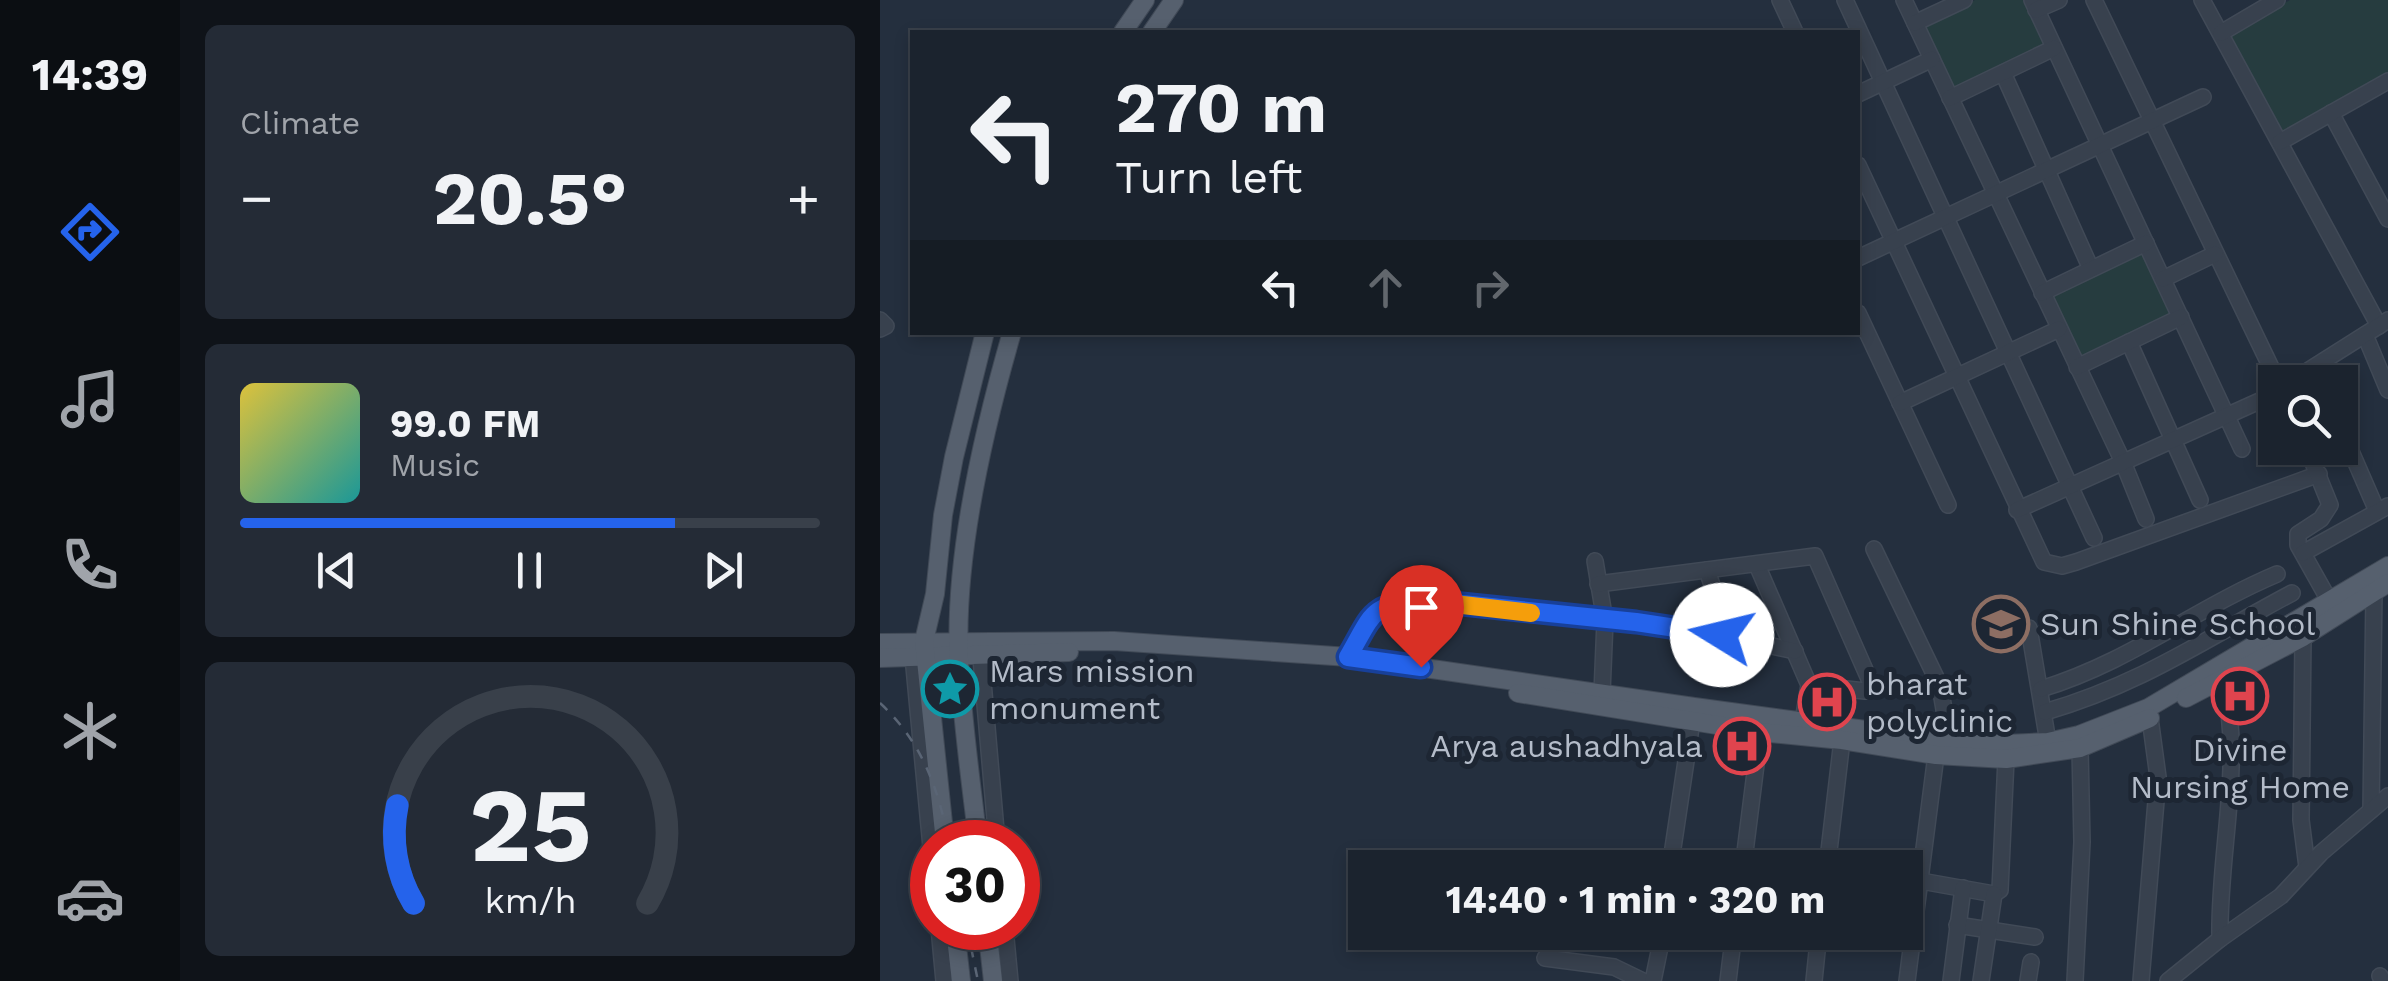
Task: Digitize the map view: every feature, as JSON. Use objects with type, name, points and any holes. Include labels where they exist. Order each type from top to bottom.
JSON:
[{"type":"main road","points":[[1124,30],[1145,0]]},
{"type":"main road","points":[[1153,30],[1174,0]]},
{"type":"main road","points":[[942,820],[919,649],[935,594],[954,457],[984,335]]},
{"type":"main road","points":[[976,820],[959,649],[971,513],[983,444],[1011,335]]},
{"type":"main road","points":[[880,643],[919,649],[959,649],[1114,641],[1348,657],[1602,693],[1842,740],[1938,747],[2048,742],[2079,735],[2148,708],[2388,566]]},
{"type":"main road","points":[[980,648],[1330,667],[1692,721],[1804,721],[2006,758],[2080,748],[2150,718],[2303,637],[2381,588]]},
{"type":"main road","points":[[880,658],[919,649]]},
{"type":"main road","points":[[958,950],[962,981]]},
{"type":"main road","points":[[989,950],[993,981]]},
{"type":"street","points":[[1780,0],[1794,30]]},
{"type":"street","points":[[1844,0],[1859,30]]},
{"type":"street","points":[[1904,0],[2123,462],[2146,519]]},
{"type":"street","points":[[1916,23],[1964,0]]},
{"type":"street","points":[[2059,0],[2034,5],[2242,449]]},
{"type":"street","points":[[2094,0],[2270,365]]},
{"type":"street","points":[[2202,0],[2377,327],[2388,388]]},
{"type":"street","points":[[2221,33],[2273,1]]},
{"type":"street","points":[[1860,33],[2094,538]]},
{"type":"street","points":[[1950,98],[2054,48]]},
{"type":"street","points":[[1860,93],[1932,59]]},
{"type":"street","points":[[2003,73],[2091,269]]},
{"type":"street","points":[[2280,142],[2386,87]]},
{"type":"street","points":[[1860,257],[2204,97]]},
{"type":"street","points":[[2331,113],[2388,220]]},
{"type":"street","points":[[1860,170],[2044,562],[2062,566],[2319,474]]},
{"type":"street","points":[[2042,293],[2146,242]]},
{"type":"street","points":[[2163,279],[2216,254]]},
{"type":"street","points":[[1860,318],[1948,505]]},
{"type":"street","points":[[2077,366],[2181,318]]},
{"type":"street","points":[[880,320],[886,326],[880,329]]},
{"type":"street","points":[[2330,365],[2377,327]]},
{"type":"street","points":[[1900,403],[2059,329]]},
{"type":"street","points":[[2129,342],[2200,500]]},
{"type":"street","points":[[2018,510],[2258,402]]},
{"type":"street","points":[[2303,553],[2383,509],[2358,461]]},
{"type":"street","points":[[2315,465],[2330,505],[2321,519],[2298,534],[2298,545],[2330,602]]},
{"type":"street","points":[[1874,550],[1921,653],[1937,678],[1946,721],[1938,747],[1923,865]]},
{"type":"street","points":[[1598,584],[1815,556],[1873,688],[1865,691],[1809,685]]},
{"type":"street","points":[[1595,561],[1606,621],[1602,693]]},
{"type":"street","points":[[1757,564],[1809,685],[1804,721]]},
{"type":"street","points":[[1707,570],[1729,637]]},
{"type":"street","points":[[2042,689],[2112,664],[2277,574]]},
{"type":"street","points":[[2371,810],[2381,588]]},
{"type":"street","points":[[2045,712],[2110,692],[2157,670],[2292,593]]},
{"type":"street","points":[[1348,657],[1373,614],[1388,604],[1423,600],[1636,622],[1795,651]]},
{"type":"street","points":[[2029,628],[2048,742]]},
{"type":"street","points":[[2303,637],[2302,820],[2307,867]]},
{"type":"street","points":[[980,648],[995,820]]},
{"type":"street","points":[[919,649],[930,820]]},
{"type":"street","points":[[2220,939],[2231,772],[2230,704],[2223,678]]},
{"type":"street","points":[[2142,981],[2158,777],[2150,718]]},
{"type":"street","points":[[1673,850],[1692,721]]},
{"type":"street","points":[[1744,850],[1761,724]]},
{"type":"street","points":[[1829,850],[1842,740]]},
{"type":"street","points":[[2075,981],[2082,842],[2080,748]]},
{"type":"street","points":[[1923,881],[1994,894],[2000,890],[2006,758]]},
{"type":"street","points":[[2168,981],[2281,896],[2307,867],[2388,796]]},
{"type":"street","points":[[1951,981],[1963,888]]},
{"type":"street","points":[[1981,981],[1994,894]]},
{"type":"street","points":[[1957,926],[2035,937]]},
{"type":"street","points":[[941,950],[944,981]]},
{"type":"street","points":[[1007,950],[1010,981]]},
{"type":"street","points":[[1653,981],[1659,950]]},
{"type":"street","points":[[1728,981],[1732,950]]},
{"type":"street","points":[[1814,981],[1817,950]]},
{"type":"street","points":[[1908,981],[1912,950]]},
{"type":"street","points":[[1545,958],[1614,967],[1643,981]]},
{"type":"street","points":[[2028,981],[2031,962]]},
{"type":"green space","points":[[1975,0],[2025,0],[2047,46],[1954,91],[1922,26]]},
{"type":"green space","points":[[2290,0],[2388,0],[2388,75],[2280,133],[2227,34]]},
{"type":"green space","points":[[2141,250],[2172,315],[2079,359],[2048,294]]},
{"type":"railway","points":[[880,703],[917,750],[943,820]]},
{"type":"railway","points":[[972,950],[978,981]]},
{"type":"slow traffic","points":[[1437,602],[1531,613]]},
{"type":"place","name":"Sun Shine School","points":[[2001,624]]},
{"type":"place","name":"Mars mission monument","points":[[950,689]]},
{"type":"place","name":"Divine Nursing Home","points":[[2240,696]]},
{"type":"place","name":"bharat polyclinic","points":[[1827,702]]},
{"type":"place","name":"Arya aushadhyala","points":[[1742,746]]},
{"type":"route","points":[[1421,667],[1348,657],[1373,614],[1388,604],[1423,600],[1722,635]]}]
